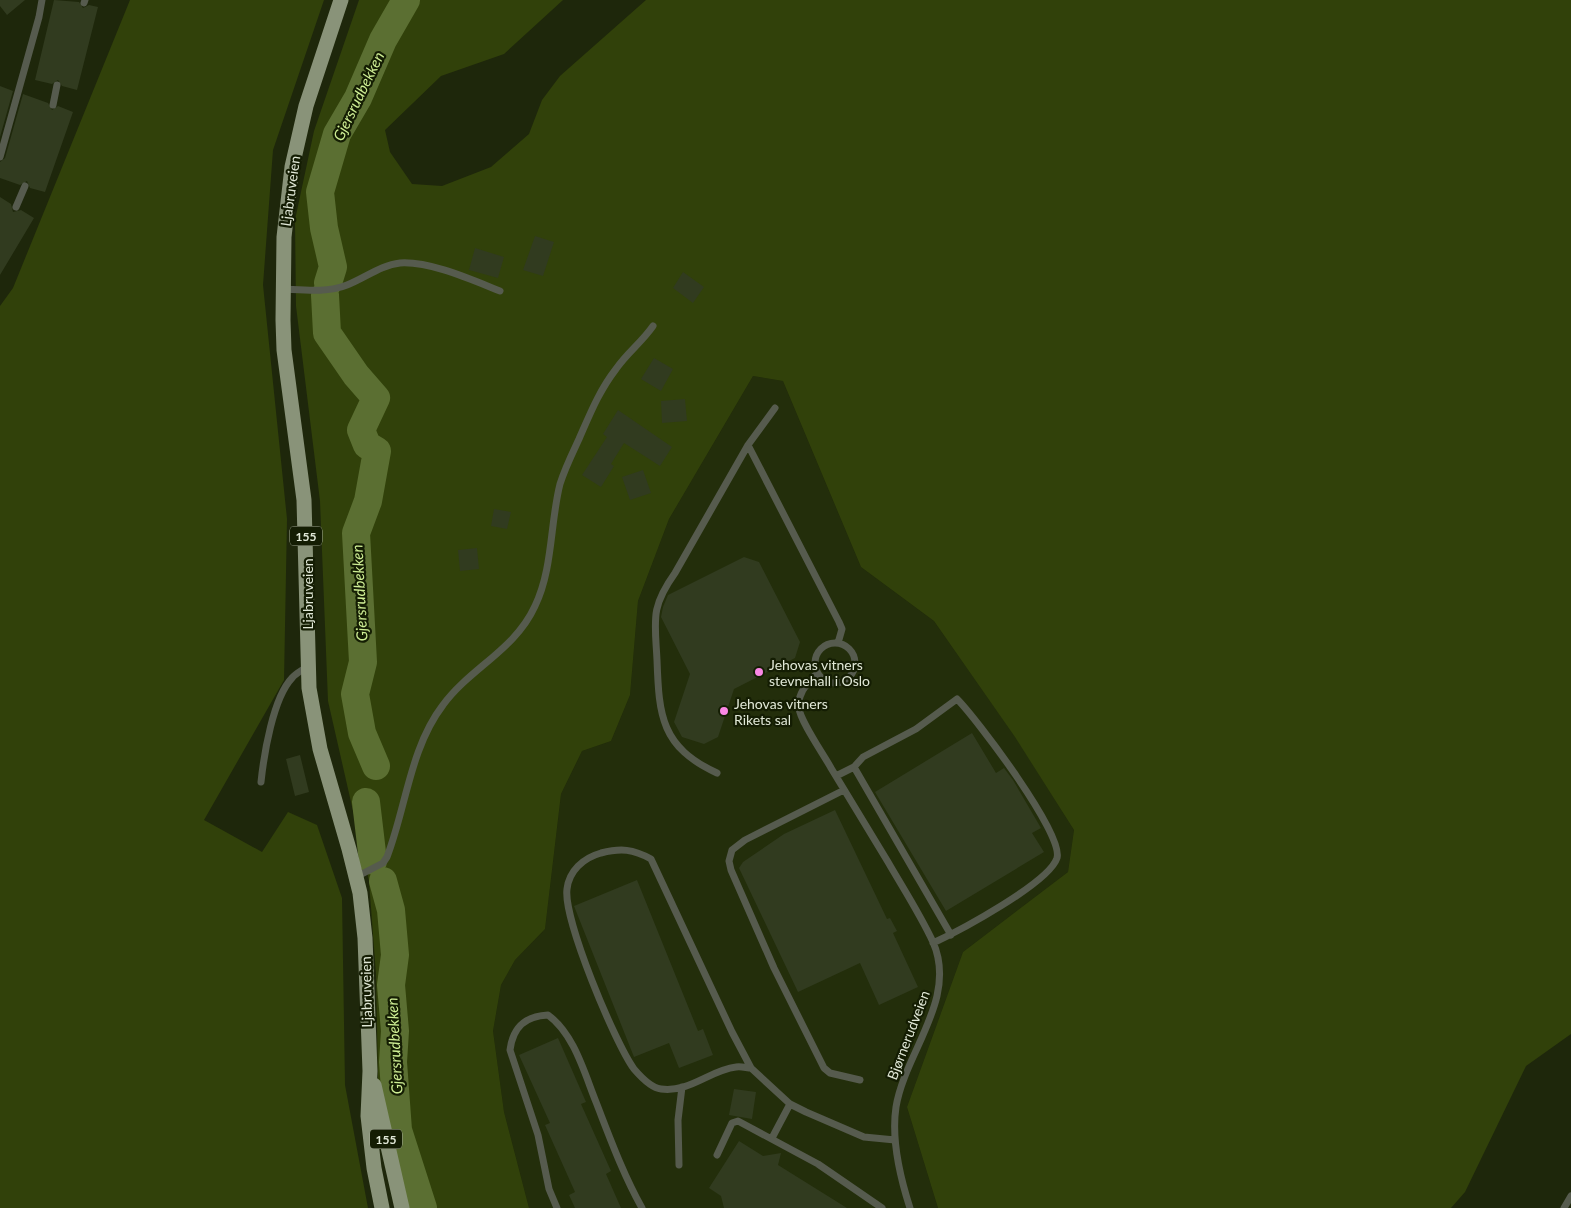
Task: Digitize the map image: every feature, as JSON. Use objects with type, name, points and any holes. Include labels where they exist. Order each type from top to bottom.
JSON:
[{"type":"main road","name":"Ljabruveien","points":[[341,0],[306,106],[292,167],[284,228],[282,288],[284,350],[304,500],[308,666],[312,712],[320,749],[356,877],[365,938],[370,1071],[368,1125],[382,1208]]},
{"type":"main road","name":"Ljabruveien","points":[[370,1071],[402,1208]]},
{"type":"lane","points":[[0,156],[39,17],[42,0]]},
{"type":"lane","points":[[53,104],[57,85]]},
{"type":"lane","points":[[16,207],[25,186]]},
{"type":"lane","points":[[282,288],[317,290],[336,288],[384,267],[406,263],[442,270],[500,291]]},
{"type":"lane","points":[[356,877],[383,863],[387,857],[413,770],[425,738],[441,706],[515,637],[533,612],[543,583],[555,505],[569,458],[599,393],[617,367],[653,326]]},
{"type":"lane","points":[[717,773],[692,759],[675,743],[665,726],[658,704],[655,614],[662,591],[675,573],[748,445],[775,408]]},
{"type":"lane","points":[[748,445],[839,622],[842,629],[838,643]]},
{"type":"lane","points":[[838,643],[849,649],[854,657],[855,667],[850,676],[842,682],[832,683],[823,679],[818,673],[816,659],[820,650],[828,644],[838,643]]},
{"type":"lane","points":[[261,782],[270,730],[286,686],[293,676],[308,666]]},
{"type":"lane","name":"Bjørnerudveien","points":[[818,673],[802,692],[799,710],[844,790],[916,908],[933,943],[939,966],[938,995],[930,1020],[902,1081],[896,1109],[895,1140],[899,1167],[910,1208]]},
{"type":"lane","points":[[836,776],[854,767],[863,757],[916,729],[956,699],[1008,763],[1047,825],[1058,853],[1055,862],[1037,880],[1014,898],[951,935],[933,943]]},
{"type":"lane","points":[[854,767],[951,935]]},
{"type":"lane","points":[[844,790],[745,840],[732,850],[729,861],[774,968],[824,1068],[830,1073],[860,1080]]},
{"type":"lane","points":[[752,1068],[736,1067],[682,1088],[661,1089],[652,1086],[636,1071],[612,1027],[587,967],[570,916],[566,891],[570,876],[578,865],[598,854],[619,849],[636,850],[651,859],[732,1032],[752,1068],[790,1104],[864,1137],[895,1140]]},
{"type":"lane","points":[[557,1208],[549,1189],[538,1135],[510,1050],[512,1037],[517,1027],[536,1016],[548,1015],[558,1023],[575,1050],[629,1184],[642,1208]]},
{"type":"lane","points":[[680,1165],[678,1120],[682,1088]]},
{"type":"lane","points":[[772,1138],[790,1104]]},
{"type":"lane","points":[[717,1155],[732,1123],[735,1122],[772,1138],[818,1164],[882,1208]]},
{"type":"lane","points":[[1564,1208],[1571,1196]]},
{"type":"shaded area","points":[[130,0],[324,0],[273,150],[263,285],[287,519],[284,680],[204,820],[262,852],[288,812],[317,825],[342,898],[345,1085],[368,1208],[0,1208],[0,306],[13,288]]},
{"type":"shaded area","points":[[359,0],[563,0],[504,54],[441,76],[385,130],[390,152],[412,184],[442,186],[491,167],[529,134],[542,100],[560,76],[646,0],[1571,0],[1571,1034],[1526,1066],[1465,1192],[1451,1208],[938,1208],[907,1107],[963,952],[1068,872],[1074,830],[1015,737],[934,621],[861,567],[783,381],[753,376],[669,519],[638,601],[630,695],[611,741],[582,751],[561,794],[545,929],[515,960],[501,985],[493,1031],[504,1112],[529,1208],[411,1208],[378,1079],[376,974],[369,881],[328,701],[320,501],[296,306],[295,220],[314,131]]},
{"type":"shaded area","points":[[753,376],[783,381],[861,567],[934,621],[1019,742],[1074,830],[1068,872],[963,952],[907,1107],[938,1208],[529,1208],[504,1112],[493,1031],[501,985],[515,960],[545,929],[561,794],[582,751],[611,741],[630,695],[638,601],[669,519]]},
{"type":"building","points":[[0,0],[25,0],[7,15],[0,6]]},
{"type":"building","points":[[54,0],[79,2],[83,8],[89,5],[98,7],[77,90],[62,86],[58,80],[52,84],[35,80]]},
{"type":"building","points":[[0,86],[13,91],[0,137]]},
{"type":"building","points":[[23,94],[48,103],[52,110],[58,106],[73,112],[45,192],[30,188],[27,181],[20,185],[0,178],[0,162],[5,158]]},
{"type":"building","points":[[0,197],[11,204],[13,212],[21,210],[34,218],[0,275]]},
{"type":"building","points":[[535,236],[554,242],[543,276],[523,270]]},
{"type":"building","points":[[475,248],[504,257],[498,278],[469,270]]},
{"type":"building","points":[[683,272],[704,287],[693,303],[673,288]]},
{"type":"building","points":[[654,358],[673,369],[661,391],[641,379]]},
{"type":"building","points":[[685,399],[687,421],[662,423],[661,401]]},
{"type":"building","points":[[618,410],[672,447],[660,466],[624,443],[611,464],[614,466],[601,487],[582,475],[607,437],[603,434]]},
{"type":"building","points":[[643,470],[651,493],[630,500],[622,477]]},
{"type":"building","points":[[494,509],[511,512],[507,529],[491,526]]},
{"type":"building","points":[[477,548],[479,569],[460,571],[458,550]]},
{"type":"building","points":[[744,557],[759,562],[800,642],[795,658],[734,689],[718,737],[704,744],[682,737],[674,722],[690,674],[661,617],[663,607],[668,595]]},
{"type":"building","points":[[972,733],[996,773],[1004,768],[1013,780],[1041,828],[1032,833],[1044,852],[946,911],[875,792]]},
{"type":"building","points":[[300,755],[309,792],[295,796],[286,759]]},
{"type":"building","points":[[835,810],[887,919],[890,918],[897,931],[893,933],[918,987],[879,1005],[860,963],[798,992],[739,868],[743,862],[784,834]]},
{"type":"building","points":[[637,880],[698,1031],[703,1029],[713,1055],[679,1068],[669,1043],[634,1057],[574,906]]},
{"type":"building","points":[[558,1038],[586,1102],[581,1104],[611,1171],[606,1174],[621,1208],[575,1208],[569,1195],[575,1192],[545,1125],[550,1123],[519,1055]]},
{"type":"building","points":[[734,1089],[756,1092],[752,1119],[729,1115]]},
{"type":"building","points":[[739,1141],[763,1156],[781,1153],[778,1165],[847,1208],[724,1208],[721,1196],[709,1188]]},
{"type":"waterway","name":"Gjersrudbekken","points":[[328,283],[333,267],[324,228],[320,192],[337,134],[358,98],[383,40],[406,0]]},
{"type":"waterway","name":"Gjersrudbekken","points":[[325,295],[327,333],[356,375],[376,398],[361,430],[367,445],[377,451],[368,501],[356,533],[363,662],[355,694],[362,733],[376,766]]},
{"type":"waterway","name":"Gjersrudbekken","points":[[366,802],[373,861]]},
{"type":"waterway","name":"Gjersrudbekken","points":[[383,881],[391,910],[395,955],[391,985],[395,1031],[393,1062],[398,1130],[423,1208]]},
{"type":"place","name":"Jehovas vitners stevnehall i Oslo","points":[[759,672]]},
{"type":"place","name":"Jehovas vitners Rikets sal","points":[[724,711]]}]
